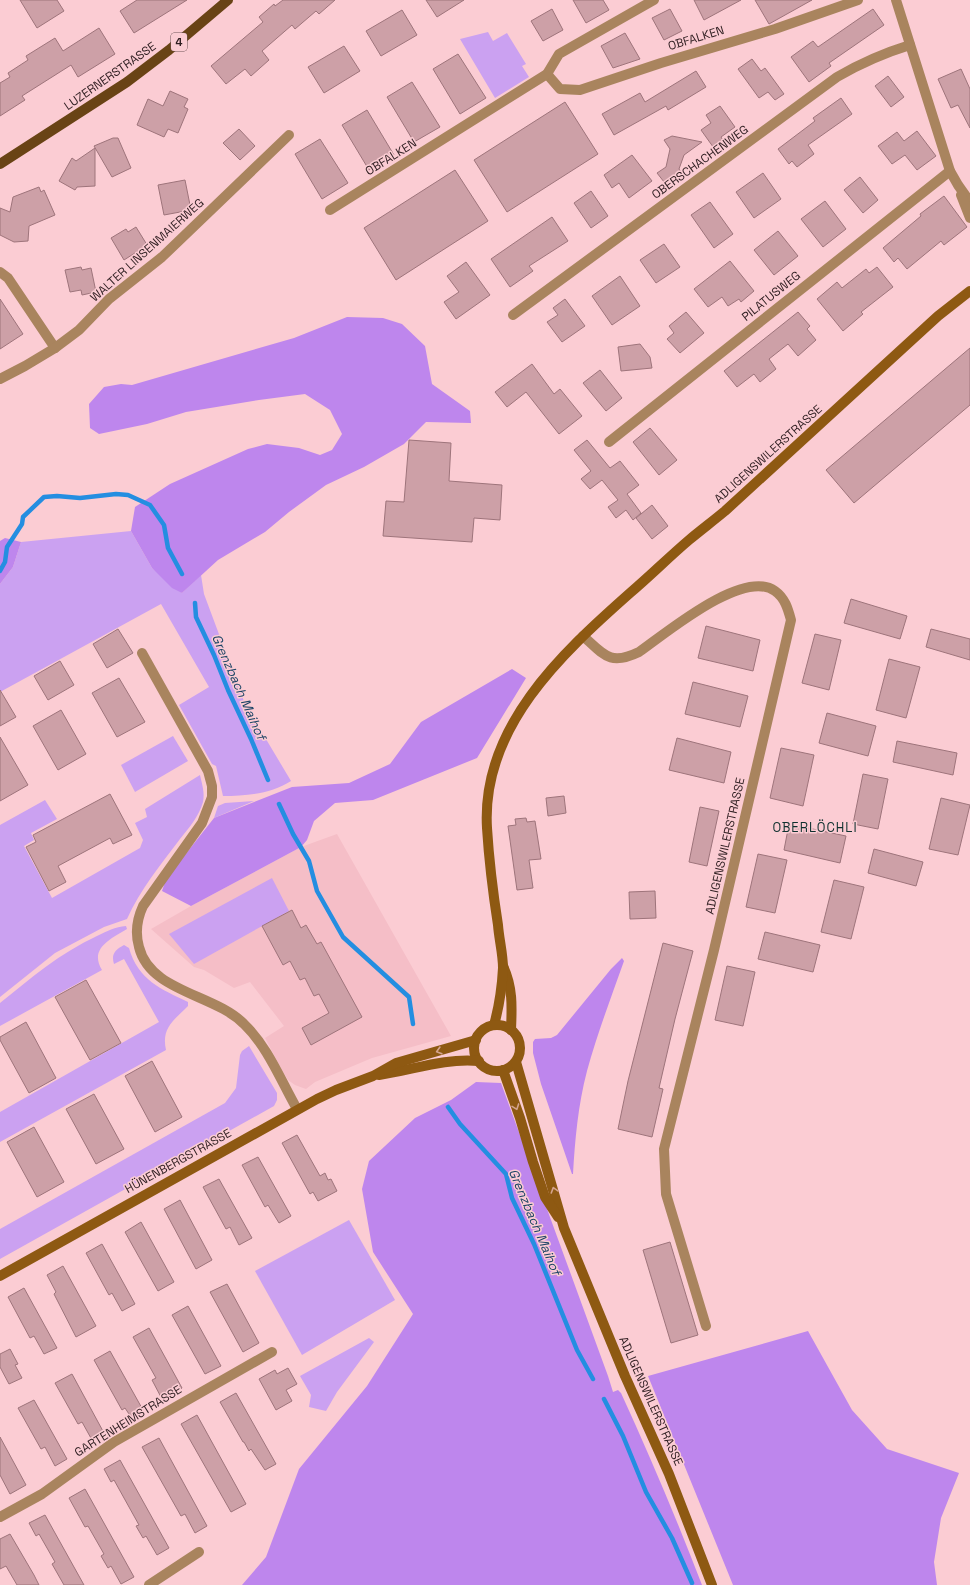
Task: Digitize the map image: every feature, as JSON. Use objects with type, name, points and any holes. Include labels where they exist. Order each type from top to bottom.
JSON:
[{"type":"main road","name":"LUZERNERSTRASSE","points":[[0,164],[127,82],[169,50],[228,0]]},
{"type":"main road","name":"ADLIGENSWILERSTRASSE","points":[[494,1025],[498,1010],[503,966],[487,826],[487,797],[491,775],[508,730],[530,695],[583,636],[690,539],[725,511],[938,316],[970,291]]},
{"type":"main road","name":"ADLIGENSWILERSTRASSE","points":[[503,966],[509,979],[511,990],[511,1030]]},
{"type":"main road","points":[[494,1025],[503,1026],[511,1030],[517,1036],[520,1045],[520,1054],[516,1062],[503,1070],[490,1069],[479,1061],[475,1051],[476,1040],[480,1033],[486,1028],[494,1025]]},
{"type":"main road","name":"HÜNENBERGSTRASSE","points":[[0,1276],[297,1109],[336,1090],[373,1076],[396,1063],[476,1040]]},
{"type":"main road","name":"HÜNENBERGSTRASSE","points":[[373,1076],[399,1072],[442,1062],[462,1060],[479,1061]]},
{"type":"main road","name":"ADLIGENSWILERSTRASSE","points":[[516,1062],[564,1228],[625,1376],[669,1474],[712,1585]]},
{"type":"main road","name":"ADLIGENSWILERSTRASSE","points":[[503,1070],[545,1197],[564,1228]]},
{"type":"street","name":"OBFALKEN","points":[[330,210],[548,74],[559,54],[654,0]]},
{"type":"street","name":"OBFALKEN","points":[[548,74],[560,89],[580,90],[661,63],[775,29],[858,0]]},
{"type":"street","points":[[896,0],[950,171],[970,202]]},
{"type":"street","name":"OBERSCHACHENWEG","points":[[513,315],[837,77],[857,65],[879,55],[910,45]]},
{"type":"street","name":"WALTER LINSENMAIERWEG","points":[[0,379],[55,348],[78,330],[109,299],[162,257],[289,135]]},
{"type":"street","name":"PILATUSWEG","points":[[609,442],[950,171]]},
{"type":"street","points":[[958,185],[970,218]]},
{"type":"street","points":[[0,272],[8,278],[55,348]]},
{"type":"street","name":"ADLIGENSWILERSTRASSE","points":[[583,636],[603,655],[615,660],[627,658],[639,652],[713,600],[729,592],[760,586],[771,589],[780,595],[787,605],[791,620],[714,950],[664,1149],[666,1194],[706,1326]]},
{"type":"street","points":[[142,653],[208,771],[212,786],[209,806],[202,823],[143,906],[137,918],[137,937],[140,953],[148,968],[159,977],[229,1012],[243,1022],[255,1034],[262,1045],[297,1109]]},
{"type":"street","name":"GARTENHEIMSTRASSE","points":[[0,1518],[42,1494],[114,1442],[272,1352]]},
{"type":"street","points":[[149,1585],[198,1552]]},
{"type":"shaded area","points":[[488,32],[493,41],[507,33],[526,64],[522,66],[529,77],[495,98],[460,39]]},
{"type":"shaded area","points":[[347,317],[383,318],[402,324],[425,346],[432,384],[470,411],[471,423],[426,422],[404,444],[364,467],[326,485],[265,532],[218,560],[182,593],[172,588],[152,568],[131,531],[135,507],[170,484],[248,449],[267,444],[299,448],[320,455],[332,450],[342,434],[330,410],[305,394],[186,412],[147,424],[99,434],[90,428],[89,404],[104,387],[121,384],[132,385],[294,338]]},
{"type":"shaded area","points":[[131,531],[152,568],[182,593],[201,575],[204,594],[245,704],[291,781],[275,789],[258,793],[223,796],[216,766],[212,764],[179,705],[209,687],[161,604],[0,692],[0,584],[13,567],[21,542]]},
{"type":"shaded area","points":[[5,538],[21,542],[13,567],[0,584],[0,541]]},
{"type":"shaded area","points":[[512,669],[526,678],[477,758],[373,800],[335,803],[314,821],[307,840],[301,847],[191,906],[162,891],[166,879],[214,818],[292,787],[349,783],[390,764],[421,722]]},
{"type":"shaded area","points":[[173,736],[188,761],[135,792],[121,765]]},
{"type":"shaded area","points":[[200,775],[204,795],[199,812],[144,888],[127,919],[104,927],[55,953],[0,997],[0,825],[45,800],[57,819],[31,833],[34,840],[24,846],[52,898],[140,848],[143,840],[135,823],[147,817],[145,809]]},
{"type":"shaded area","points":[[254,801],[214,818],[218,806],[225,803]]},
{"type":"shaded area","points":[[337,834],[451,1036],[372,1058],[315,1082],[306,1089],[295,1085],[288,1080],[265,1038],[284,1026],[250,982],[234,988],[204,970],[194,967],[151,929],[301,847]]},
{"type":"shaded area","points":[[272,878],[289,911],[194,964],[169,934]]},
{"type":"shaded area","points":[[126,926],[127,929],[108,941],[100,950],[98,956],[102,970],[0,1026],[0,1003],[23,984],[46,966],[83,943],[104,932]]},
{"type":"shaded area","points":[[124,945],[129,948],[138,968],[145,976],[160,988],[188,1002],[188,1006],[174,1020],[167,1030],[165,1036],[166,1050],[0,1142],[0,1112],[159,1022],[124,959],[114,964],[114,953]]},
{"type":"shaded area","points":[[622,958],[624,961],[604,1016],[587,1071],[577,1122],[572,1174],[541,1084],[533,1053],[533,1042],[535,1039],[551,1038],[557,1035],[611,969]]},
{"type":"shaded area","points":[[249,1046],[277,1093],[277,1100],[274,1106],[0,1259],[0,1229],[225,1103],[236,1088],[240,1055],[242,1051]]},
{"type":"shaded area","points":[[476,1082],[501,1083],[613,1392],[618,1390],[621,1393],[663,1488],[702,1585],[242,1585],[266,1557],[299,1469],[367,1386],[413,1314],[373,1252],[362,1189],[369,1161],[415,1118],[451,1100]]},
{"type":"shaded area","points":[[349,1220],[395,1300],[302,1355],[255,1271]]},
{"type":"shaded area","points":[[808,1331],[852,1410],[887,1449],[959,1473],[941,1518],[934,1562],[937,1585],[733,1585],[648,1376]]},
{"type":"shaded area","points":[[369,1338],[374,1342],[337,1392],[326,1411],[309,1407],[311,1395],[300,1376]]},
{"type":"building","points":[[20,0],[57,0],[64,11],[37,28]]},
{"type":"building","points":[[137,0],[187,0],[134,33],[120,11]]},
{"type":"building","points":[[283,0],[335,0],[319,14],[316,11],[295,29],[292,25],[262,51],[269,60],[251,76],[245,69],[226,84],[211,66],[263,22],[259,17],[274,4],[275,6]]},
{"type":"building","points":[[426,0],[464,0],[437,17]]},
{"type":"building","points":[[573,0],[603,0],[609,10],[586,23]]},
{"type":"building","points":[[694,0],[741,0],[704,20]]},
{"type":"building","points":[[755,0],[812,0],[769,24]]},
{"type":"building","points":[[552,9],[563,30],[543,41],[531,21]]},
{"type":"building","points":[[670,9],[682,31],[664,40],[652,18]]},
{"type":"building","points":[[873,9],[884,25],[829,63],[831,66],[809,82],[791,57],[813,41],[818,47]]},
{"type":"building","points":[[402,10],[417,35],[381,56],[366,31]]},
{"type":"building","points":[[99,28],[115,54],[78,77],[71,65],[22,96],[25,100],[0,116],[0,83],[10,77],[8,73],[28,60],[26,56],[55,38],[63,51]]},
{"type":"building","points":[[625,33],[640,59],[613,68],[601,46]]},
{"type":"building","points":[[344,46],[360,71],[324,93],[308,67]]},
{"type":"building","points":[[458,54],[486,98],[460,114],[433,69]]},
{"type":"building","points":[[752,59],[761,71],[765,68],[784,94],[775,100],[768,92],[759,98],[738,69]]},
{"type":"building","points":[[961,69],[970,89],[970,128],[958,105],[951,108],[938,79]]},
{"type":"building","points":[[696,71],[706,87],[668,110],[666,106],[614,135],[602,114],[640,93],[645,102]]},
{"type":"building","points":[[888,76],[904,97],[891,107],[875,86]]},
{"type":"building","points":[[412,82],[440,127],[414,142],[387,97]]},
{"type":"building","points":[[170,91],[188,99],[184,107],[188,109],[178,133],[168,129],[164,137],[137,125],[148,99],[163,106]]},
{"type":"building","points":[[841,98],[852,114],[808,145],[814,154],[797,167],[792,161],[789,164],[778,149],[815,121],[813,118]]},
{"type":"building","points":[[565,102],[598,154],[507,212],[474,160]]},
{"type":"building","points":[[720,106],[735,127],[721,137],[726,145],[716,151],[701,130],[711,123],[706,115]]},
{"type":"building","points":[[367,110],[394,155],[369,170],[342,125]]},
{"type":"building","points":[[239,129],[255,146],[240,160],[223,143]]},
{"type":"building","points":[[917,131],[936,156],[917,170],[905,155],[892,164],[878,146],[897,132],[904,141]]},
{"type":"building","points":[[672,136],[702,142],[684,155],[679,169],[683,176],[668,187],[657,173],[666,167],[670,149],[664,140]]},
{"type":"building","points":[[113,138],[118,138],[131,168],[112,177],[94,146]]},
{"type":"building","points":[[320,139],[348,183],[322,199],[295,154]]},
{"type":"building","points":[[95,148],[95,186],[77,187],[75,190],[59,181],[72,158],[76,161]]},
{"type":"building","points":[[632,155],[652,181],[629,198],[619,183],[612,188],[604,175]]},
{"type":"building","points":[[455,170],[488,221],[396,280],[364,228]]},
{"type":"building","points":[[763,173],[781,199],[754,218],[736,192]]},
{"type":"building","points":[[860,177],[878,200],[863,213],[844,190]]},
{"type":"building","points":[[185,180],[191,210],[164,215],[158,185]]},
{"type":"building","points":[[39,187],[41,192],[44,190],[55,215],[29,226],[28,241],[14,242],[0,235],[0,208],[10,212],[13,197]]},
{"type":"building","points":[[591,191],[608,216],[591,228],[574,203]]},
{"type":"building","points":[[944,196],[967,227],[944,245],[941,241],[907,269],[898,258],[894,262],[883,248],[921,216],[920,214]]},
{"type":"building","points":[[825,201],[846,229],[823,247],[801,219]]},
{"type":"building","points":[[710,202],[733,234],[714,248],[691,215]]},
{"type":"building","points":[[552,217],[568,241],[529,266],[533,271],[510,287],[491,259]]},
{"type":"building","points":[[136,227],[149,248],[137,256],[135,253],[124,260],[111,238],[126,229],[128,232]]},
{"type":"building","points":[[778,231],[798,256],[774,275],[754,250]]},
{"type":"building","points":[[664,244],[680,267],[656,283],[640,260]]},
{"type":"building","points":[[730,261],[754,291],[741,302],[739,299],[728,306],[722,297],[708,307],[694,289]]},
{"type":"building","points":[[466,262],[490,295],[456,319],[444,302],[459,292],[447,276]]},
{"type":"building","points":[[81,267],[82,270],[91,268],[96,292],[82,295],[81,290],[70,292],[65,270]]},
{"type":"building","points":[[877,267],[893,287],[861,312],[863,314],[843,331],[817,299],[837,282],[842,288],[866,269],[869,273]]},
{"type":"building","points":[[620,276],[640,306],[612,325],[592,296]]},
{"type":"building","points":[[0,299],[23,334],[0,349]]},
{"type":"building","points":[[565,299],[585,326],[562,342],[547,322],[558,315],[553,308]]},
{"type":"building","points":[[686,312],[704,333],[680,353],[667,339],[674,333],[669,326]]},
{"type":"building","points":[[798,312],[810,326],[807,329],[816,340],[798,356],[788,344],[769,359],[776,369],[760,382],[754,374],[737,387],[724,371]]},
{"type":"building","points":[[640,344],[650,357],[652,368],[621,371],[618,347]]},
{"type":"building","points":[[970,348],[970,405],[854,503],[826,470]]},
{"type":"building","points":[[532,364],[554,394],[560,389],[582,416],[559,434],[526,392],[507,407],[495,392]]},
{"type":"building","points":[[600,370],[622,398],[606,411],[583,383]]},
{"type":"building","points":[[650,428],[677,460],[659,475],[633,442]]},
{"type":"building","points":[[409,440],[451,443],[449,481],[502,485],[500,520],[474,518],[472,542],[383,536],[386,501],[404,502]]},
{"type":"building","points":[[587,440],[610,468],[620,461],[639,485],[627,494],[641,513],[633,520],[626,510],[616,518],[608,507],[618,500],[602,480],[590,489],[581,479],[591,471],[574,450]]},
{"type":"building","points":[[652,505],[668,526],[652,539],[636,518]]},
{"type":"building","points":[[851,599],[907,616],[900,639],[844,623]]},
{"type":"building","points":[[706,626],[760,640],[753,671],[698,658]]},
{"type":"building","points":[[118,629],[133,653],[107,668],[93,644]]},
{"type":"building","points":[[931,629],[970,639],[970,660],[926,647]]},
{"type":"building","points":[[815,634],[841,640],[829,690],[802,683]]},
{"type":"building","points":[[889,659],[920,667],[906,718],[876,710]]},
{"type":"building","points":[[60,661],[74,685],[48,700],[34,676]]},
{"type":"building","points":[[119,678],[145,722],[117,737],[92,693]]},
{"type":"building","points":[[693,682],[748,696],[740,727],[685,714]]},
{"type":"building","points":[[0,690],[16,717],[0,726]]},
{"type":"building","points":[[61,710],[86,754],[58,770],[33,726]]},
{"type":"building","points":[[827,713],[876,726],[868,756],[819,743]]},
{"type":"building","points":[[0,737],[28,785],[0,801]]},
{"type":"building","points":[[677,738],[731,752],[724,783],[669,770]]},
{"type":"building","points":[[897,741],[957,753],[953,775],[893,762]]},
{"type":"building","points":[[781,748],[814,755],[803,806],[770,798]]},
{"type":"building","points":[[863,774],[888,779],[878,829],[853,824]]},
{"type":"building","points":[[110,794],[132,835],[113,844],[110,838],[58,866],[66,882],[49,891],[26,847],[36,842],[33,835]]},
{"type":"building","points":[[564,796],[566,813],[548,816],[546,798]]},
{"type":"building","points":[[941,798],[970,805],[958,855],[929,849]]},
{"type":"building","points":[[700,807],[719,811],[707,866],[689,862]]},
{"type":"building","points":[[526,818],[527,822],[535,821],[541,859],[529,860],[533,888],[517,890],[508,826],[516,825],[515,819]]},
{"type":"building","points":[[789,824],[846,836],[840,863],[784,850]]},
{"type":"building","points":[[874,849],[923,862],[916,886],[868,873]]},
{"type":"building","points":[[758,854],[787,860],[775,913],[746,907]]},
{"type":"building","points":[[834,880],[864,887],[851,939],[821,932]]},
{"type":"building","points":[[655,891],[656,918],[630,919],[629,892]]},
{"type":"building","points":[[292,910],[301,928],[306,925],[317,944],[321,942],[362,1017],[311,1045],[302,1028],[329,1013],[319,994],[314,996],[305,978],[300,980],[290,961],[283,965],[262,926]]},
{"type":"building","points":[[765,932],[820,945],[813,972],[758,959]]},
{"type":"building","points":[[663,943],[693,951],[659,1088],[663,1089],[652,1137],[618,1129],[628,1081]]},
{"type":"building","points":[[727,966],[755,972],[743,1026],[715,1020]]},
{"type":"building","points":[[86,980],[121,1043],[90,1060],[55,997]]},
{"type":"building","points":[[26,1022],[56,1078],[29,1093],[0,1040],[0,1037]]},
{"type":"building","points":[[152,1061],[182,1117],[155,1132],[125,1076]]},
{"type":"building","points":[[94,1094],[124,1149],[96,1164],[66,1109]]},
{"type":"building","points":[[34,1127],[64,1182],[37,1197],[7,1142]]},
{"type":"building","points":[[297,1135],[320,1176],[325,1173],[328,1180],[331,1179],[337,1191],[318,1201],[313,1192],[310,1194],[282,1143]]},
{"type":"building","points":[[258,1157],[291,1216],[279,1223],[268,1205],[265,1207],[242,1165]]},
{"type":"building","points":[[219,1179],[252,1238],[239,1245],[230,1227],[226,1229],[203,1187]]},
{"type":"building","points":[[180,1200],[212,1260],[196,1269],[164,1209]]},
{"type":"building","points":[[141,1222],[174,1282],[158,1291],[125,1232]]},
{"type":"building","points":[[670,1242],[698,1335],[671,1343],[643,1250]]},
{"type":"building","points":[[102,1244],[135,1304],[122,1311],[112,1293],[109,1295],[86,1253]]},
{"type":"building","points":[[63,1266],[96,1326],[76,1337],[54,1294],[56,1292],[47,1275]]},
{"type":"building","points":[[227,1284],[259,1343],[243,1352],[210,1292]]},
{"type":"building","points":[[24,1288],[57,1348],[44,1354],[34,1336],[30,1338],[8,1297]]},
{"type":"building","points":[[188,1306],[221,1366],[205,1374],[172,1315]]},
{"type":"building","points":[[149,1328],[182,1388],[162,1399],[152,1380],[156,1378],[133,1337]]},
{"type":"building","points":[[10,1349],[18,1364],[15,1365],[22,1378],[9,1384],[0,1367],[0,1354]]},
{"type":"building","points":[[110,1351],[143,1410],[131,1417],[125,1408],[122,1410],[94,1360]]},
{"type":"building","points":[[288,1368],[297,1384],[286,1390],[292,1401],[276,1410],[259,1379],[275,1370],[277,1374]]},
{"type":"building","points":[[72,1374],[104,1433],[92,1440],[82,1422],[78,1424],[55,1383]]},
{"type":"building","points":[[236,1393],[276,1464],[265,1470],[251,1449],[249,1451],[243,1442],[220,1402]]},
{"type":"building","points":[[34,1400],[67,1459],[55,1466],[45,1447],[41,1449],[18,1408]]},
{"type":"building","points":[[197,1415],[246,1504],[231,1512],[181,1424]]},
{"type":"building","points":[[0,1437],[26,1485],[10,1494],[0,1475]]},
{"type":"building","points":[[159,1438],[207,1526],[195,1533],[185,1514],[181,1516],[142,1447]]},
{"type":"building","points":[[120,1460],[169,1548],[157,1555],[146,1536],[143,1538],[136,1526],[139,1525],[114,1480],[111,1482],[104,1469]]},
{"type":"building","points":[[85,1489],[134,1577],[121,1584],[111,1566],[108,1568],[101,1556],[104,1554],[88,1526],[85,1527],[69,1498]]},
{"type":"building","points":[[45,1515],[84,1585],[64,1585],[52,1564],[55,1562],[39,1534],[36,1536],[29,1523]]},
{"type":"building","points":[[10,1534],[39,1585],[17,1585],[6,1566],[0,1569],[0,1539]]},
{"type":"waterway","name":"Grenzbach Maihof","points":[[0,571],[5,562],[7,547],[22,524],[23,517],[44,497],[57,496],[80,498],[116,494],[128,495],[150,505],[164,525],[168,548],[182,574]]},
{"type":"waterway","name":"Grenzbach Maihof","points":[[195,603],[196,617],[268,780]]},
{"type":"waterway","name":"Grenzbach Maihof","points":[[279,804],[293,834],[309,861],[317,891],[343,937],[409,997],[413,1024]]},
{"type":"waterway","name":"Grenzbach Maihof","points":[[448,1107],[460,1124],[506,1174],[512,1198],[534,1244],[577,1350],[593,1379]]},
{"type":"waterway","points":[[604,1399],[623,1436],[646,1492],[672,1538],[692,1583]]},
{"type":"district","name":"OBERLÖCHLI","points":[[815,827]]}]
